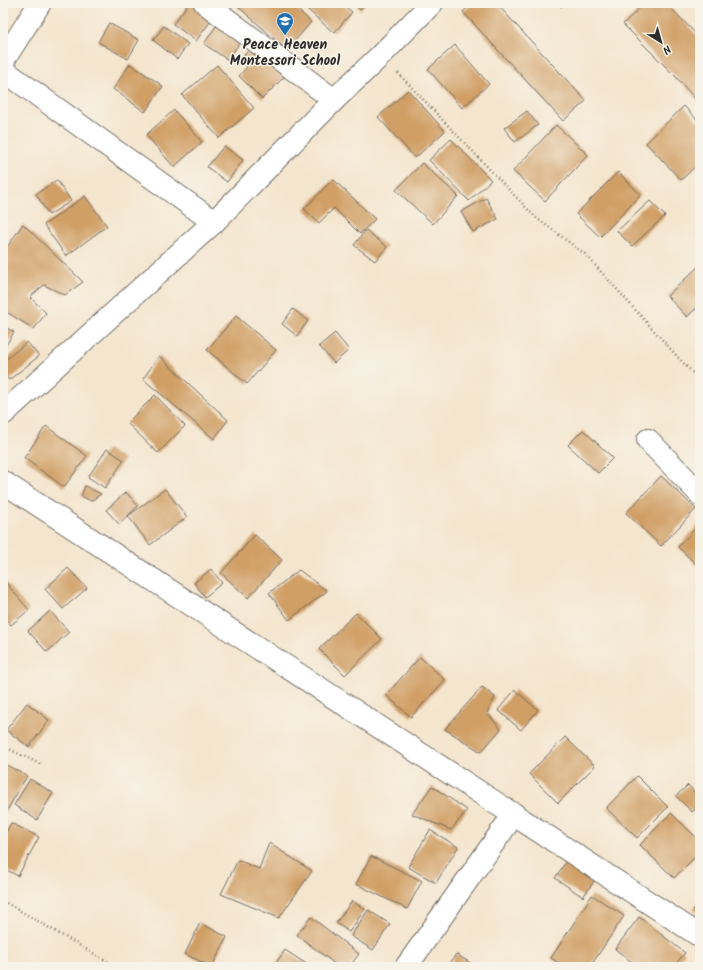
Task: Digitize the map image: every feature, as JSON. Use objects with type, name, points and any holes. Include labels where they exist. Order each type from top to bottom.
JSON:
[{"type":"street","points":[[3,61],[40,3]]},
{"type":"street","points":[[205,3],[334,100]]},
{"type":"street","points":[[3,414],[214,222],[432,3]]},
{"type":"street","points":[[3,70],[214,222]]},
{"type":"street","points":[[648,440],[700,494]]},
{"type":"street","points":[[3,482],[700,936]]},
{"type":"street","points":[[406,967],[514,814]]},
{"type":"path","points":[[381,55],[535,217],[585,254],[700,380]]},
{"type":"path","points":[[3,746],[40,764]]},
{"type":"path","points":[[3,901],[117,967]]},
{"type":"building","points":[[189,3],[194,3],[213,18],[196,41],[173,24]]},
{"type":"building","name":"Peace Heaven Montessori School","points":[[234,3],[290,3],[311,22],[287,50]]},
{"type":"building","points":[[300,3],[341,3],[352,12],[334,33]]},
{"type":"building","points":[[354,3],[367,3],[360,10]]},
{"type":"building","points":[[472,3],[496,3],[586,101],[563,121],[463,12]]},
{"type":"building","points":[[557,3],[566,3],[561,7]]},
{"type":"building","points":[[645,3],[666,3],[700,38],[700,104],[676,77],[623,24]]},
{"type":"building","points":[[109,23],[139,40],[128,59],[98,42]]},
{"type":"building","points":[[218,23],[242,39],[228,60],[204,44]]},
{"type":"building","points":[[164,26],[188,44],[177,59],[153,40]]},
{"type":"building","points":[[455,45],[489,84],[462,108],[428,69]]},
{"type":"building","points":[[253,46],[284,77],[262,99],[239,76],[247,67],[240,59]]},
{"type":"building","points":[[130,64],[163,86],[145,112],[113,89]]},
{"type":"building","points":[[217,65],[254,108],[219,138],[182,95]]},
{"type":"building","points":[[408,90],[445,131],[415,158],[378,117]]},
{"type":"building","points":[[684,106],[700,123],[700,162],[681,180],[646,143]]},
{"type":"building","points":[[174,110],[202,142],[174,167],[146,135]]},
{"type":"building","points":[[527,111],[538,125],[515,142],[504,128]]},
{"type":"building","points":[[556,125],[588,155],[545,201],[513,171]]},
{"type":"building","points":[[451,139],[491,180],[469,201],[429,160]]},
{"type":"building","points":[[224,146],[243,160],[227,182],[207,167]]},
{"type":"building","points":[[422,163],[458,196],[433,224],[396,190]]},
{"type":"building","points":[[618,172],[641,195],[600,237],[576,214]]},
{"type":"building","points":[[333,179],[375,219],[360,234],[334,208],[319,223],[304,209]]},
{"type":"building","points":[[57,180],[71,201],[49,215],[36,194]]},
{"type":"building","points":[[85,196],[107,226],[66,256],[44,225]]},
{"type":"building","points":[[486,198],[498,219],[473,232],[461,212]]},
{"type":"building","points":[[650,201],[665,216],[632,246],[617,231]]},
{"type":"building","points":[[23,224],[83,282],[65,295],[44,285],[30,297],[46,313],[34,329],[3,310],[3,253]]},
{"type":"building","points":[[366,230],[387,247],[375,261],[354,245]]},
{"type":"building","points":[[700,265],[700,305],[687,317],[667,296]]},
{"type":"building","points":[[293,309],[308,321],[297,336],[282,324]]},
{"type":"building","points":[[236,316],[276,350],[247,384],[207,350]]},
{"type":"building","points":[[3,326],[14,332],[3,350]]},
{"type":"building","points":[[335,333],[349,350],[334,363],[319,346]]},
{"type":"building","points":[[27,342],[39,356],[9,380],[3,373],[3,362]]},
{"type":"building","points":[[159,356],[228,420],[214,439],[143,379]]},
{"type":"building","points":[[155,395],[185,426],[158,453],[127,423]]},
{"type":"building","points":[[46,426],[87,456],[64,487],[24,458]]},
{"type":"building","points":[[583,430],[613,458],[598,473],[568,445]]},
{"type":"building","points":[[107,449],[124,460],[105,488],[88,477]]},
{"type":"building","points":[[661,476],[696,509],[661,546],[626,513]]},
{"type":"building","points":[[85,486],[101,494],[91,501],[81,496]]},
{"type":"building","points":[[165,489],[187,517],[150,545],[128,516]]},
{"type":"building","points":[[126,492],[138,506],[119,524],[106,510]]},
{"type":"building","points":[[700,523],[700,568],[678,547]]},
{"type":"building","points":[[255,535],[282,560],[248,598],[221,573]]},
{"type":"building","points":[[68,568],[87,588],[63,609],[45,589]]},
{"type":"building","points":[[211,569],[222,583],[205,597],[194,583]]},
{"type":"building","points":[[299,570],[327,591],[289,620],[269,593]]},
{"type":"building","points":[[3,579],[29,610],[11,625],[3,616]]},
{"type":"building","points":[[50,611],[69,632],[47,652],[28,631]]},
{"type":"building","points":[[356,613],[382,639],[345,675],[319,649]]},
{"type":"building","points":[[3,625],[7,628],[3,634]]},
{"type":"building","points":[[420,657],[445,680],[411,717],[386,695]]},
{"type":"building","points":[[482,687],[495,697],[487,713],[501,729],[481,752],[445,729]]},
{"type":"building","points":[[515,690],[538,710],[521,730],[498,710]]},
{"type":"building","points":[[27,703],[49,720],[29,747],[6,730]]},
{"type":"building","points":[[565,737],[595,766],[558,803],[529,774]]},
{"type":"building","points":[[3,763],[27,776],[3,817]]},
{"type":"building","points":[[637,776],[668,807],[637,838],[606,808]]},
{"type":"building","points":[[30,779],[53,793],[37,820],[14,805]]},
{"type":"building","points":[[688,785],[700,798],[700,805],[692,812],[676,796]]},
{"type":"building","points":[[432,786],[467,810],[451,830],[412,814]]},
{"type":"building","points":[[671,813],[700,841],[700,852],[674,878],[640,845]]},
{"type":"building","points":[[11,823],[39,837],[18,876],[3,868],[3,838]]},
{"type":"building","points":[[430,830],[458,847],[436,883],[408,867]]},
{"type":"building","points":[[269,843],[312,871],[279,918],[221,894],[238,860],[259,869]]},
{"type":"building","points":[[371,856],[422,881],[407,909],[356,884]]},
{"type":"building","points":[[567,860],[595,880],[583,897],[555,878]]},
{"type":"building","points":[[592,895],[624,916],[590,967],[565,967],[551,958]]},
{"type":"building","points":[[700,900],[700,915],[693,909]]},
{"type":"building","points":[[352,901],[365,909],[349,932],[336,923]]},
{"type":"building","points":[[368,910],[390,924],[373,950],[351,936]]},
{"type":"building","points":[[311,917],[359,954],[349,967],[339,967],[297,935]]},
{"type":"building","points":[[639,917],[685,953],[673,967],[638,967],[615,949]]},
{"type":"building","points":[[200,923],[227,937],[212,967],[185,954]]},
{"type":"building","points":[[285,950],[311,967],[274,966]]},
{"type":"building","points":[[456,954],[477,967],[448,967]]},
{"type":"place","name":"Peace Heaven Montessori School","points":[[285,36]]}]
